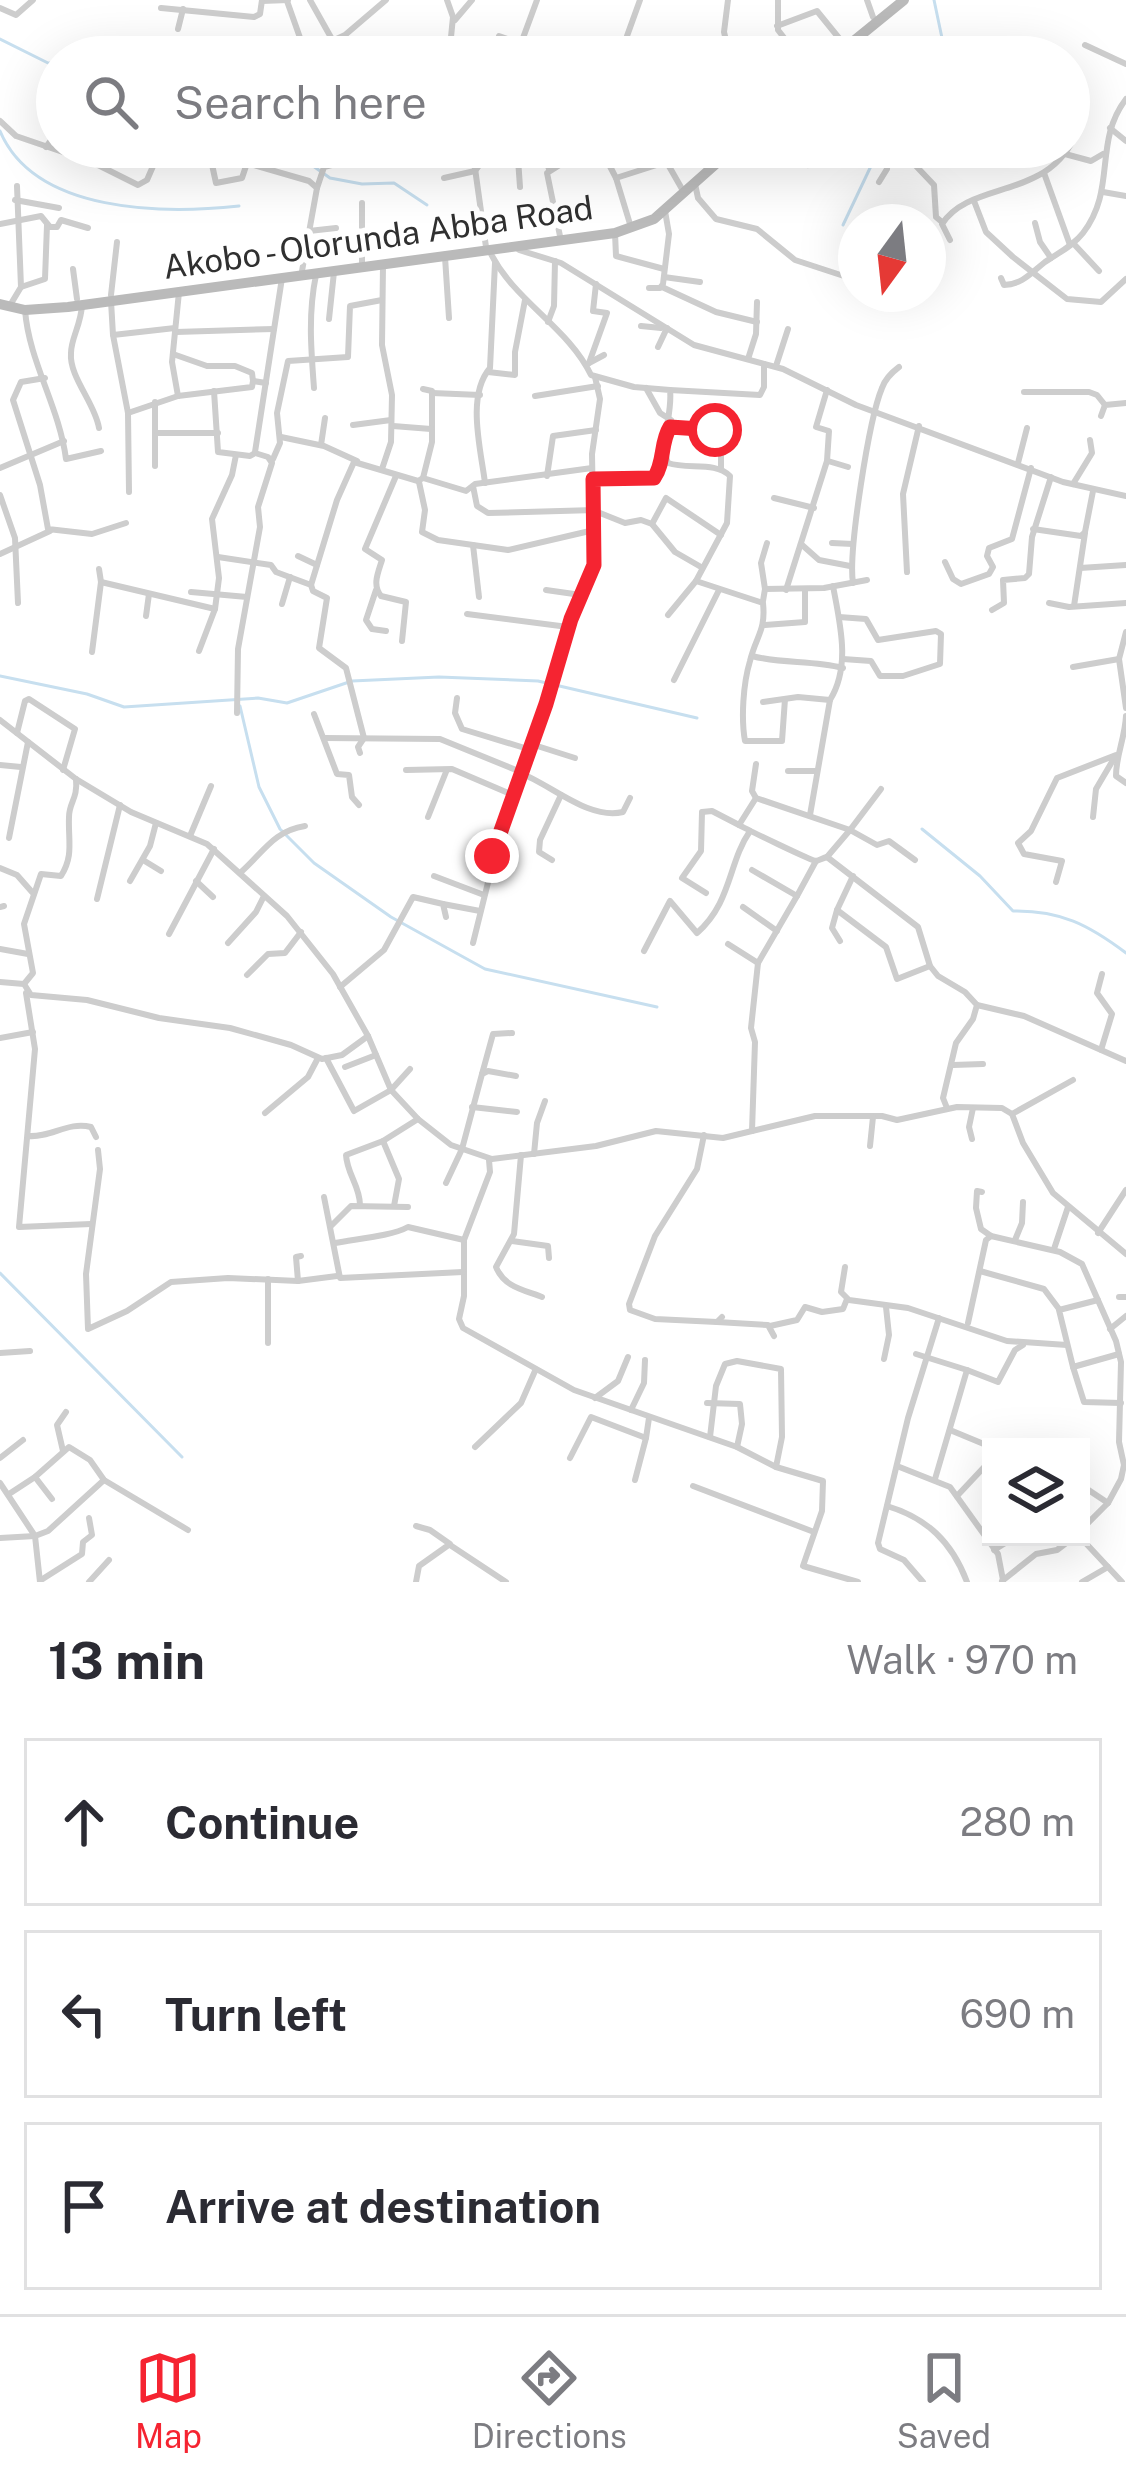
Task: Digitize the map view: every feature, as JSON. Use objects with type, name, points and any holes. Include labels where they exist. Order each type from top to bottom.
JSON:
[{"type":"main road","points":[[852,36],[893,0]]},
{"type":"main road","points":[[858,36],[904,0]]},
{"type":"main road","name":"Akobo - Olorunda Abba Road","points":[[111,298],[409,259],[490,254],[630,224],[662,206],[706,168]]},
{"type":"main road","name":"Akobo - Olorunda Abba Road","points":[[4,302],[25,310],[362,262],[490,254],[616,233],[644,225],[665,211],[711,168]]},
{"type":"main road","name":"Akobo - Olorunda Abba Road","points":[[4,302],[73,303]]},
{"type":"street","points":[[0,8],[16,15],[33,0]]},
{"type":"street","points":[[161,8],[254,17],[260,14],[262,0],[288,0],[300,36]]},
{"type":"street","points":[[310,0],[330,36]]},
{"type":"street","points":[[339,36],[386,0]]},
{"type":"street","points":[[447,0],[451,36]]},
{"type":"street","points":[[453,23],[472,0]]},
{"type":"street","points":[[526,36],[537,0]]},
{"type":"street","points":[[628,36],[640,0]]},
{"type":"street","points":[[726,36],[728,0]]},
{"type":"street","points":[[867,0],[873,16]]},
{"type":"street","points":[[775,1],[777,26],[784,36]]},
{"type":"street","points":[[178,29],[182,7]]},
{"type":"street","points":[[777,26],[817,11],[838,36]]},
{"type":"street","points":[[1090,47],[1126,64]]},
{"type":"street","points":[[1090,161],[1103,154],[1111,124],[1126,99]]},
{"type":"street","points":[[0,121],[16,136],[36,143]]},
{"type":"street","points":[[1111,124],[1124,126]]},
{"type":"street","points":[[1111,124],[1126,141]]},
{"type":"street","points":[[1001,278],[1004,285],[1016,284],[1071,244],[1090,222],[1107,170],[1103,154]]},
{"type":"street","points":[[104,168],[138,185],[147,180],[152,168]]},
{"type":"street","points":[[213,168],[216,183],[241,178],[245,168]]},
{"type":"street","points":[[265,168],[317,188]]},
{"type":"street","points":[[302,271],[317,188],[322,171],[330,168]]},
{"type":"street","points":[[517,168],[520,187]]},
{"type":"street","points":[[553,168],[549,170],[560,236]]},
{"type":"street","points":[[611,168],[630,224]]},
{"type":"street","points":[[616,178],[645,168]]},
{"type":"street","points":[[669,168],[682,189]]},
{"type":"street","points":[[879,182],[888,168]]},
{"type":"street","points":[[916,168],[934,185],[935,204]]},
{"type":"street","points":[[946,219],[974,201],[1050,168]]},
{"type":"street","points":[[444,178],[475,170],[490,254],[493,349],[480,395],[478,430],[485,484]]},
{"type":"street","points":[[1044,173],[1071,244],[1099,271]]},
{"type":"street","points":[[695,184],[698,198],[716,219],[757,229],[795,260],[838,274]]},
{"type":"street","points":[[17,186],[21,286]]},
{"type":"street","points":[[1102,192],[1126,196]]},
{"type":"street","points":[[15,200],[59,208]]},
{"type":"street","points":[[974,201],[992,239],[1074,301],[1101,302],[1126,279]]},
{"type":"street","points":[[362,203],[362,262]]},
{"type":"street","points":[[662,287],[669,234],[665,211]]},
{"type":"street","points":[[0,224],[41,216],[47,225],[45,279],[21,286],[4,302]]},
{"type":"street","points":[[47,225],[56,227],[61,220],[88,228]]},
{"type":"street","points":[[1035,223],[1051,258]]},
{"type":"street","points":[[309,231],[336,228]]},
{"type":"street","points":[[946,230],[950,239]]},
{"type":"street","points":[[616,233],[616,256],[700,283]]},
{"type":"street","points":[[117,242],[111,298],[128,413],[129,492]]},
{"type":"street","points":[[517,247],[526,254],[555,260],[694,345],[776,367],[876,411],[1073,485],[1126,496]]},
{"type":"street","points":[[473,943],[520,773],[568,627],[594,565],[597,381],[588,364],[525,300],[490,254]]},
{"type":"street","points":[[445,257],[449,318]]},
{"type":"street","points":[[548,322],[554,306],[555,260]]},
{"type":"street","points":[[382,265],[382,345],[392,386],[382,470]]},
{"type":"street","points":[[74,269],[73,303],[82,324],[71,348],[71,361],[99,428]]},
{"type":"street","points":[[665,269],[674,276]]},
{"type":"street","points":[[329,319],[334,272]]},
{"type":"street","points":[[314,388],[315,349],[309,315],[316,274]]},
{"type":"street","points":[[255,453],[282,278]]},
{"type":"street","points":[[588,364],[607,313],[592,311],[596,284]]},
{"type":"street","points":[[649,288],[662,287],[716,312],[757,322]]},
{"type":"street","points":[[178,396],[173,354],[179,291]]},
{"type":"street","points":[[238,713],[238,649],[260,526],[258,507],[277,456],[277,413],[286,365],[291,360],[348,357],[350,306],[382,300]]},
{"type":"street","points":[[488,372],[515,375],[525,300]]},
{"type":"street","points":[[748,359],[758,302]]},
{"type":"street","points":[[25,310],[31,351],[69,460],[101,451]]},
{"type":"street","points":[[641,326],[666,327]]},
{"type":"street","points":[[658,347],[666,327]]},
{"type":"street","points":[[113,335],[274,329]]},
{"type":"street","points":[[776,367],[788,329]]},
{"type":"street","points":[[128,413],[178,396],[252,387],[252,374],[235,366],[208,366],[173,354]]},
{"type":"street","points":[[588,364],[604,355]]},
{"type":"street","points":[[535,397],[597,381],[760,395],[764,363]]},
{"type":"street","points":[[853,583],[850,566],[876,411],[882,386],[899,367]]},
{"type":"street","points":[[44,378],[21,382],[13,400],[50,531]]},
{"type":"street","points":[[253,381],[267,383]]},
{"type":"street","points":[[646,388],[670,423],[715,430],[721,436],[721,468]]},
{"type":"street","points":[[593,479],[654,478],[670,423],[670,390]]},
{"type":"street","points":[[786,590],[827,461],[829,431],[816,427],[826,390]]},
{"type":"street","points":[[214,391],[218,452],[255,453],[272,460]]},
{"type":"street","points":[[480,395],[428,391],[431,429],[421,480],[422,532],[508,550],[594,530]]},
{"type":"street","points":[[1024,392],[1089,392],[1105,405],[1126,403]]},
{"type":"street","points":[[155,402],[155,466]]},
{"type":"street","points":[[1101,416],[1105,405]]},
{"type":"street","points":[[1,416],[14,411]]},
{"type":"street","points":[[321,446],[325,418]]},
{"type":"street","points":[[353,425],[391,422],[431,429]]},
{"type":"street","points":[[908,572],[903,494],[919,426]]},
{"type":"street","points":[[1018,463],[1027,428]]},
{"type":"street","points":[[158,433],[217,430]]},
{"type":"street","points":[[547,476],[553,436],[596,430]]},
{"type":"street","points":[[280,436],[321,446],[396,476],[466,490],[592,468]]},
{"type":"street","points":[[1073,485],[1093,453],[1090,440]]},
{"type":"street","points":[[0,468],[64,441]]},
{"type":"street","points":[[199,651],[218,592],[212,520],[236,455]]},
{"type":"street","points":[[664,456],[668,463],[683,468],[721,468],[730,476],[732,490],[721,535],[696,581],[668,615]]},
{"type":"street","points":[[356,461],[337,500],[311,585],[329,601],[319,648],[346,668],[364,738],[360,753]]},
{"type":"street","points":[[827,461],[848,467]]},
{"type":"street","points":[[945,562],[961,584],[989,574],[993,567],[987,556],[989,548],[1012,539],[1031,468]]},
{"type":"street","points":[[386,631],[372,629],[366,620],[382,560],[365,549],[396,476]]},
{"type":"street","points":[[992,610],[1003,604],[1003,580],[1028,576],[1034,529],[1051,477]]},
{"type":"street","points":[[473,487],[477,506],[488,513],[595,510],[625,523],[641,520],[652,524],[675,552],[701,567]]},
{"type":"street","points":[[1074,606],[1093,490]]},
{"type":"street","points":[[0,495],[16,546],[18,603]]},
{"type":"street","points":[[652,524],[666,498],[721,535]]},
{"type":"street","points":[[774,498],[814,508]]},
{"type":"street","points":[[0,554],[50,531],[92,534],[126,523]]},
{"type":"street","points":[[1034,529],[1081,536],[1085,532]]},
{"type":"street","points":[[767,543],[761,563],[765,625],[751,656],[746,684],[745,741],[782,742],[785,699]]},
{"type":"street","points":[[832,543],[853,544]]},
{"type":"street","points":[[801,544],[819,560],[850,566]]},
{"type":"street","points":[[472,545],[479,597]]},
{"type":"street","points":[[298,556],[316,565]]},
{"type":"street","points":[[218,557],[254,561],[311,585]]},
{"type":"street","points":[[1080,568],[1126,565]]},
{"type":"street","points":[[92,652],[99,569]]},
{"type":"street","points":[[282,604],[290,577]]},
{"type":"street","points":[[764,589],[867,580]]},
{"type":"street","points":[[696,581],[763,603]]},
{"type":"street","points":[[101,582],[215,610]]},
{"type":"street","points":[[810,815],[830,700],[843,663],[832,586]]},
{"type":"street","points":[[765,625],[805,622],[805,589]]},
{"type":"street","points":[[376,590],[381,596],[406,602],[402,640]]},
{"type":"street","points":[[546,590],[581,595]]},
{"type":"street","points":[[674,680],[719,590]]},
{"type":"street","points":[[191,592],[247,597]]},
{"type":"street","points":[[146,616],[149,594]]},
{"type":"street","points":[[1048,603],[1126,603]]},
{"type":"street","points":[[467,614],[568,627]]},
{"type":"street","points":[[751,656],[776,663],[871,661],[880,676],[903,676],[940,664],[941,634],[936,631],[878,640],[866,620],[839,617]]},
{"type":"street","points":[[1093,817],[1096,789],[1126,734],[1119,659],[1126,632]]},
{"type":"street","points":[[1072,667],[1119,659]]},
{"type":"street","points":[[458,698],[455,712],[462,729],[575,758]]},
{"type":"street","points":[[17,733],[29,699],[75,729],[63,770]]},
{"type":"street","points":[[763,702],[830,700]]},
{"type":"street","points":[[314,714],[337,774],[349,775],[352,797],[359,805]]},
{"type":"street","points":[[0,720],[76,779],[120,806],[214,849],[240,873],[301,932],[340,987],[391,1090],[451,1145],[489,1157],[596,1146],[656,1131],[723,1138],[801,1118],[897,1120],[947,1108],[1006,1109],[1044,1180],[1069,1211],[1126,1254]]},
{"type":"street","points":[[324,738],[443,739],[561,795],[617,814],[630,798]]},
{"type":"street","points":[[8,838],[28,742]]},
{"type":"street","points":[[1116,755],[1116,776],[1126,783]]},
{"type":"street","points":[[1056,882],[1062,861],[1024,854],[1018,844],[1031,831],[1058,778],[1116,755]]},
{"type":"street","points":[[756,764],[752,791],[756,798],[850,830],[877,845],[889,841],[915,860]]},
{"type":"street","points":[[0,765],[21,767]]},
{"type":"street","points":[[406,770],[452,770],[513,795]]},
{"type":"street","points":[[788,771],[817,771]]},
{"type":"street","points":[[428,818],[446,772]]},
{"type":"street","points":[[76,779],[76,800],[68,812],[69,860],[61,876],[41,874],[24,924],[33,973],[25,988],[33,1032],[20,1227],[92,1224]]},
{"type":"street","points":[[190,836],[211,786]]},
{"type":"street","points":[[752,1131],[755,1042],[751,1014],[758,963],[816,861],[827,857],[881,789]]},
{"type":"street","points":[[552,860],[539,852],[540,840],[561,795]]},
{"type":"street","points":[[740,825],[756,798]]},
{"type":"street","points":[[97,899],[120,806]]},
{"type":"street","points":[[706,893],[682,878],[701,851],[702,812],[719,813],[816,861]]},
{"type":"street","points":[[130,881],[156,823]]},
{"type":"street","points":[[240,873],[271,839],[305,826]]},
{"type":"street","points":[[644,951],[670,901],[697,933],[706,925],[733,880],[742,842],[750,831]]},
{"type":"street","points":[[170,934],[214,849]]},
{"type":"street","points":[[827,857],[918,927],[930,966],[976,1005],[1024,1016],[1126,1061]]},
{"type":"street","points":[[143,860],[161,871]]},
{"type":"street","points":[[0,868],[16,874],[32,892]]},
{"type":"street","points":[[752,871],[797,896]]},
{"type":"street","points":[[434,876],[484,895]]},
{"type":"street","points":[[840,941],[832,928],[853,876]]},
{"type":"street","points":[[196,880],[213,897]]},
{"type":"street","points":[[228,943],[264,896]]},
{"type":"street","points":[[340,987],[384,950],[413,897],[480,911]]},
{"type":"street","points":[[443,904],[446,917]]},
{"type":"street","points":[[743,907],[777,931]]},
{"type":"street","points":[[837,910],[886,947],[897,979],[930,966]]},
{"type":"street","points":[[247,975],[268,954],[285,953],[301,932]]},
{"type":"street","points":[[728,944],[758,963]]},
{"type":"street","points":[[0,950],[28,954]]},
{"type":"street","points":[[1101,1050],[1112,1014],[1097,993],[1102,974]]},
{"type":"street","points":[[0,982],[159,1018],[230,1028],[322,1058],[342,1055],[368,1036]]},
{"type":"street","points":[[947,1108],[943,1098],[957,1039],[973,1019],[976,1005]]},
{"type":"street","points":[[0,1038],[33,1032]]},
{"type":"street","points":[[446,1183],[463,1149],[493,1034],[512,1033]]},
{"type":"street","points":[[345,1067],[376,1055]]},
{"type":"street","points":[[322,1058],[352,1111],[391,1090],[410,1069]]},
{"type":"street","points":[[265,1113],[308,1077],[322,1058]]},
{"type":"street","points":[[953,1065],[983,1064]]},
{"type":"street","points":[[482,1074],[516,1076]]},
{"type":"street","points":[[1012,1114],[1073,1080]]},
{"type":"street","points":[[535,1154],[544,1101]]},
{"type":"street","points":[[472,1107],[517,1112]]},
{"type":"street","points":[[972,1139],[973,1108]]},
{"type":"street","points":[[870,1146],[873,1117]]},
{"type":"street","points":[[360,1205],[360,1191],[346,1155],[383,1141],[418,1119]]},
{"type":"street","points":[[28,1136],[44,1136],[79,1124],[91,1127],[96,1137]]},
{"type":"street","points":[[704,1136],[697,1169],[656,1236],[630,1310],[655,1318],[770,1326],[797,1320],[805,1307],[843,1310],[847,1299]]},
{"type":"street","points":[[383,1141],[399,1179],[394,1207]]},
{"type":"street","points":[[98,1150],[100,1169],[86,1274],[88,1329],[171,1282],[463,1272]]},
{"type":"street","points":[[521,1154],[512,1241],[496,1267],[514,1287],[542,1298]]},
{"type":"street","points":[[489,1157],[490,1172],[464,1240],[460,1319],[464,1328],[536,1371],[595,1398],[737,1447],[826,1484],[804,1569],[858,1582]]},
{"type":"street","points":[[1098,1233],[1126,1190]]},
{"type":"street","points":[[982,1192],[977,1191],[976,1197],[981,1229],[991,1236],[1053,1248],[1082,1264],[1119,1354],[1124,1427],[1119,1442],[1124,1465],[1108,1503],[1090,1522]]},
{"type":"street","points":[[324,1197],[338,1276]]},
{"type":"street","points":[[1015,1240],[1023,1202]]},
{"type":"street","points":[[332,1226],[351,1206],[408,1207]]},
{"type":"street","points":[[1053,1248],[1069,1211]]},
{"type":"street","points":[[335,1243],[360,1235],[395,1234],[408,1227],[464,1240]]},
{"type":"street","points":[[968,1325],[986,1240],[991,1236]]},
{"type":"street","points":[[512,1241],[548,1246],[549,1258]]},
{"type":"street","points":[[1112,1245],[1126,1241]]},
{"type":"street","points":[[298,1281],[296,1257],[301,1256]]},
{"type":"street","points":[[845,1267],[841,1292],[847,1299],[908,1308],[1025,1344],[1067,1345]]},
{"type":"street","points":[[980,1271],[1044,1289],[1059,1310],[1084,1402],[1121,1402]]},
{"type":"street","points":[[268,1279],[268,1343]]},
{"type":"street","points":[[1059,1310],[1097,1300]]},
{"type":"street","points":[[884,1359],[889,1335],[886,1306]]},
{"type":"street","points":[[1110,1329],[1126,1316]]},
{"type":"street","points":[[923,1582],[904,1560],[878,1546],[939,1318]]},
{"type":"street","points":[[770,1326],[775,1336]]},
{"type":"street","points":[[916,1354],[998,1382],[1015,1349],[1025,1344]]},
{"type":"street","points":[[0,1353],[30,1351]]},
{"type":"street","points":[[1073,1367],[1119,1354]]},
{"type":"street","points":[[595,1398],[618,1381],[628,1358]]},
{"type":"street","points":[[631,1410],[644,1383],[645,1360]]},
{"type":"street","points":[[710,1437],[711,1404],[725,1364],[737,1361],[781,1369],[783,1422],[776,1467]]},
{"type":"street","points":[[935,1479],[967,1370]]},
{"type":"street","points":[[475,1447],[518,1407],[536,1371]]},
{"type":"street","points":[[711,1404],[740,1404],[737,1447]]},
{"type":"street","points":[[63,1451],[57,1425],[66,1412]]},
{"type":"street","points":[[569,1458],[591,1417],[646,1438]]},
{"type":"street","points":[[634,1480],[650,1418]]},
{"type":"street","points":[[950,1430],[982,1446]]},
{"type":"street","points":[[0,1458],[22,1440]]},
{"type":"street","points":[[9,1494],[69,1447],[90,1460],[104,1480],[188,1530]]},
{"type":"street","points":[[897,1466],[935,1479],[958,1496],[994,1550],[1005,1578],[1036,1554],[1062,1546]]},
{"type":"street","points":[[958,1496],[982,1469]]},
{"type":"street","points":[[35,1477],[52,1499]]},
{"type":"street","points":[[0,1538],[48,1531],[104,1480]]},
{"type":"street","points":[[0,1484],[35,1536],[41,1581],[82,1554],[83,1542],[92,1534],[88,1518]]},
{"type":"street","points":[[693,1486],[814,1532]]},
{"type":"street","points":[[1090,1491],[1108,1503]]},
{"type":"street","points":[[887,1506],[926,1522],[953,1555],[967,1582]]},
{"type":"street","points":[[416,1526],[430,1530],[506,1582]]},
{"type":"street","points":[[416,1582],[419,1566],[450,1545]]},
{"type":"street","points":[[994,1550],[1000,1546]]},
{"type":"street","points":[[1088,1546],[1122,1582]]},
{"type":"street","points":[[89,1582],[109,1559]]},
{"type":"street","points":[[1082,1582],[1108,1567]]},
{"type":"waterway","points":[[934,0],[942,36]]},
{"type":"waterway","points":[[0,39],[36,57]]},
{"type":"waterway","points":[[0,131],[17,158],[42,179],[71,193],[140,208],[239,206]]},
{"type":"waterway","points":[[316,168],[330,178],[394,183],[427,205]]},
{"type":"waterway","points":[[853,204],[870,168]]},
{"type":"waterway","points":[[0,676],[87,694],[124,707],[258,698],[287,703],[352,681],[439,677],[538,681],[697,718]]},
{"type":"waterway","points":[[240,706],[259,787],[280,829],[314,863],[391,917],[485,969],[657,1007]]},
{"type":"waterway","points":[[922,829],[980,876],[1013,911],[1073,921],[1126,953]]},
{"type":"waterway","points":[[0,1273],[182,1457]]},
{"type":"route","points":[[492,856],[571,619],[594,565],[593,479],[654,478],[670,427],[715,430]]}]
